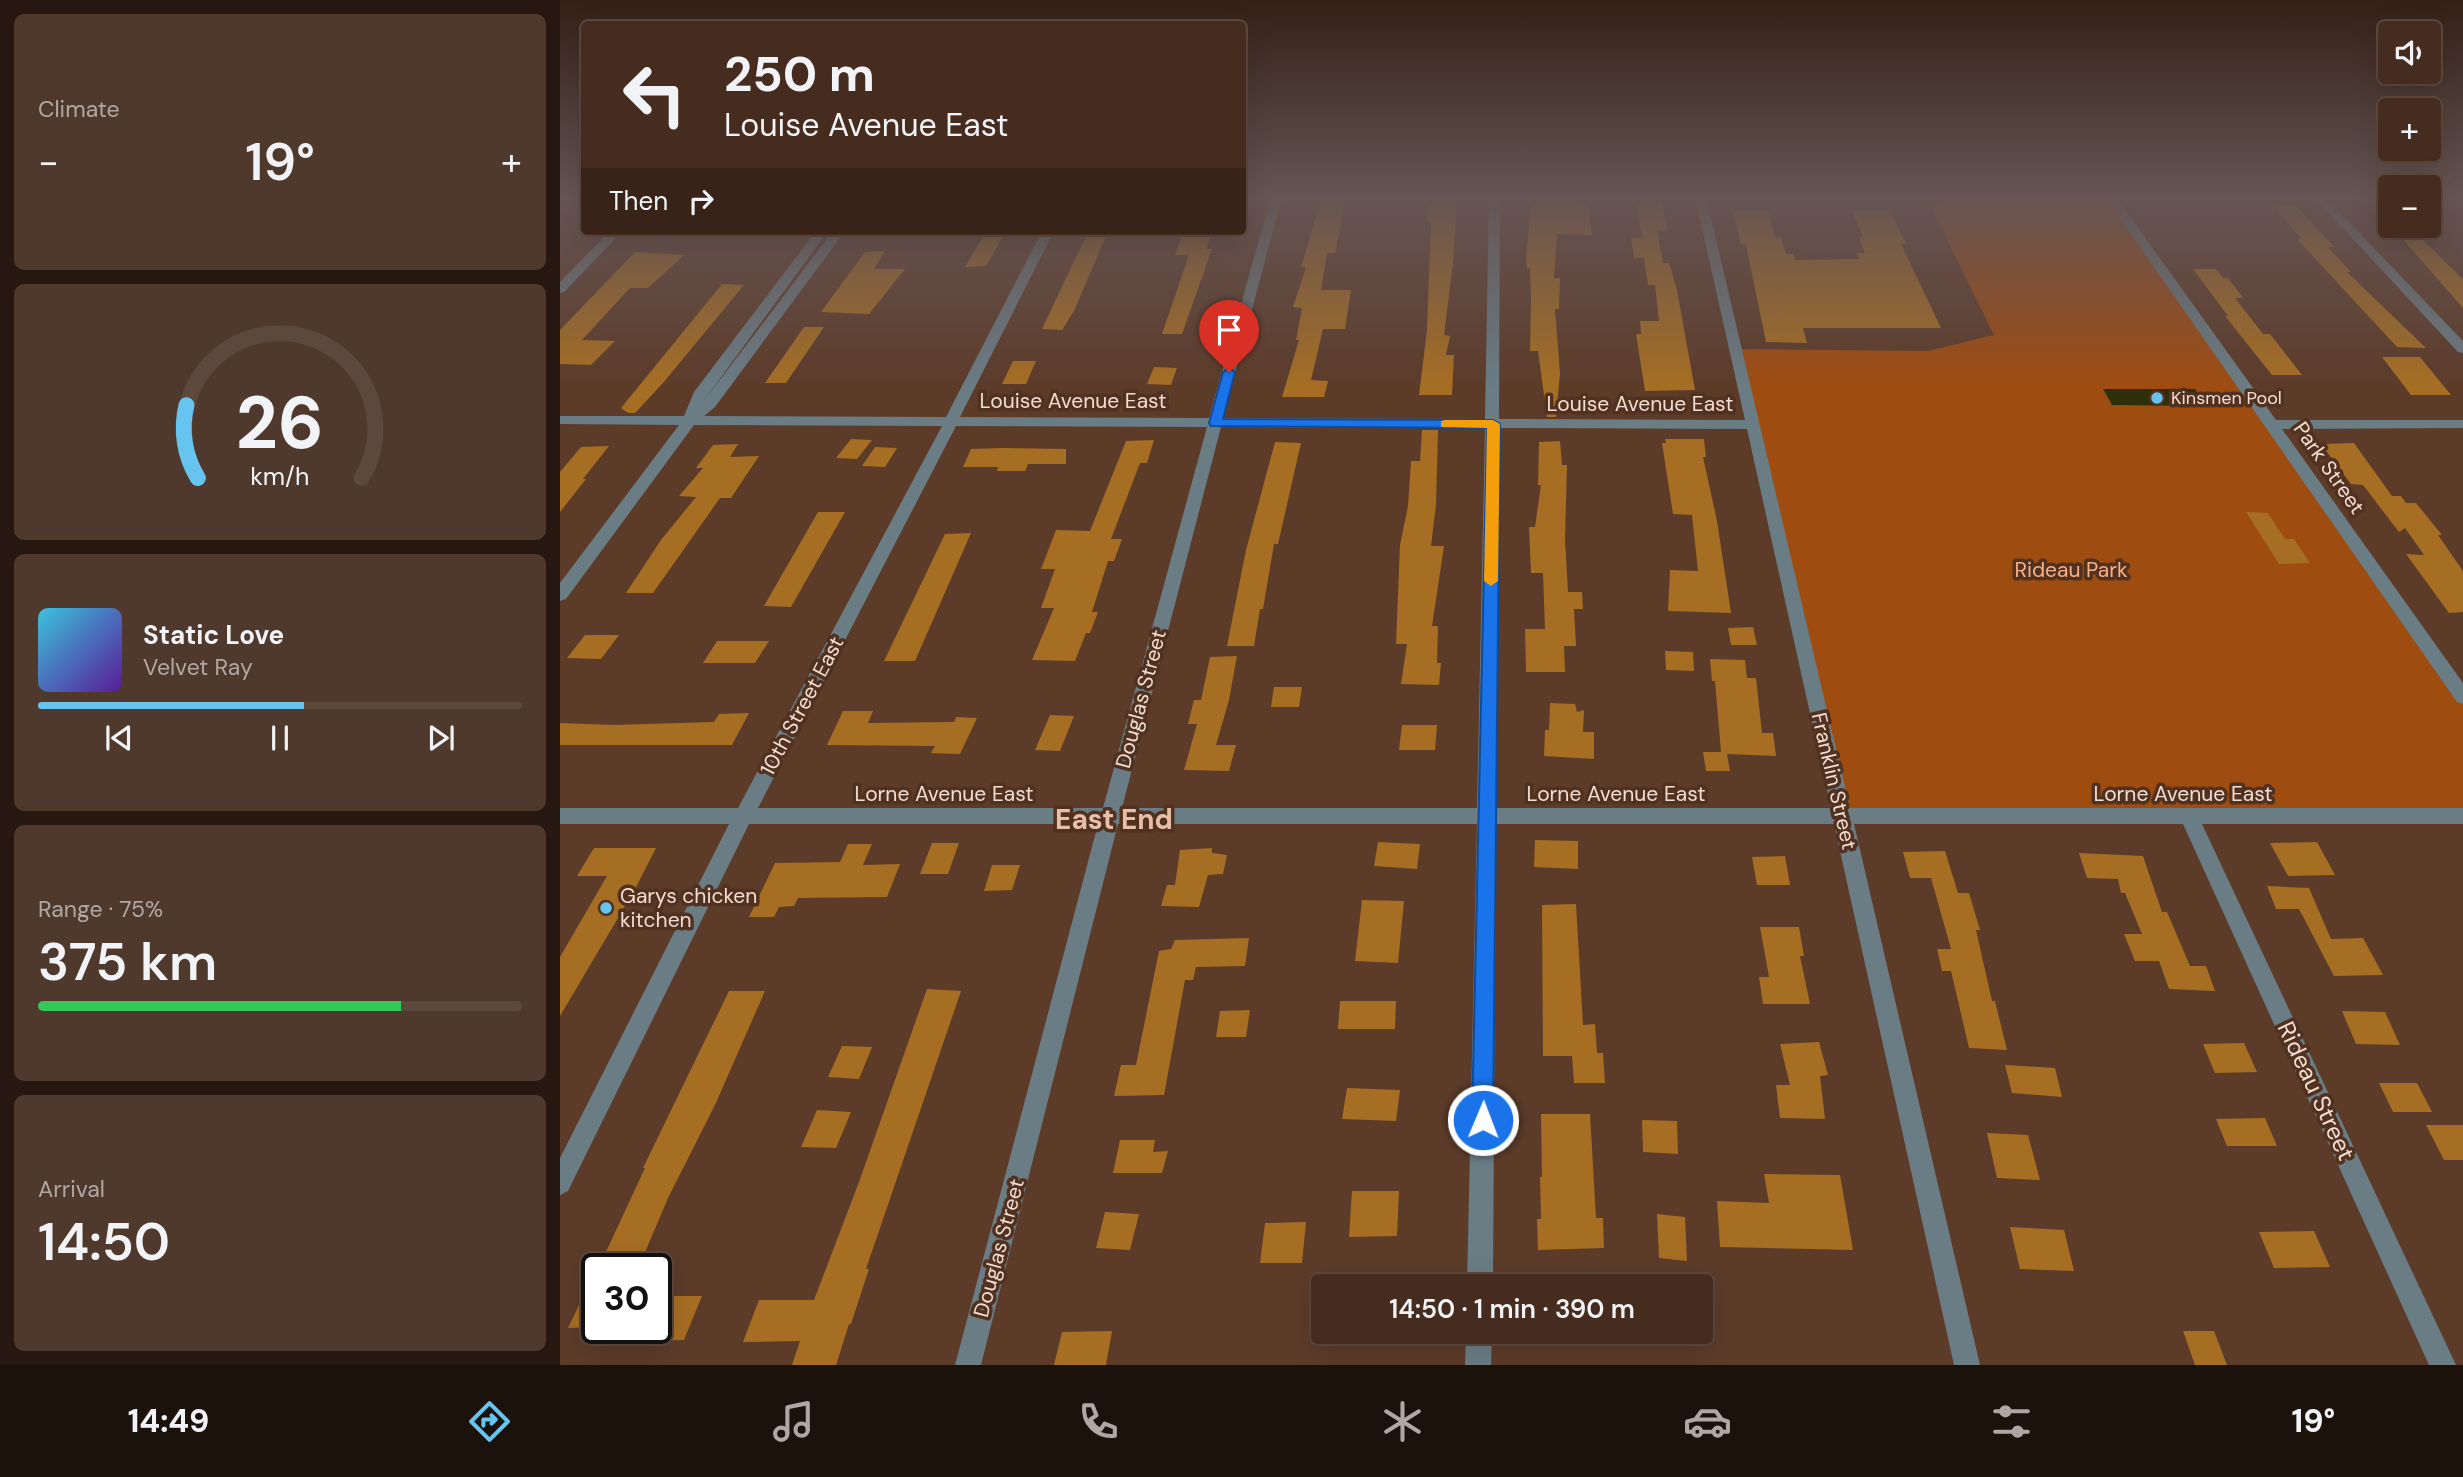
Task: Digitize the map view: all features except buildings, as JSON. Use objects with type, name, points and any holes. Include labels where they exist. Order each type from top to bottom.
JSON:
[{"type":"street","points":[[560,289],[588,261]]},
{"type":"street","points":[[691,420],[699,395],[800,261]]},
{"type":"street","points":[[560,595],[691,420],[710,404],[817,261]]},
{"type":"street","name":"10th Street East","points":[[560,1183],[743,817],[1033,261]]},
{"type":"street","name":"Douglas Street","points":[[968,1365],[1259,261]]},
{"type":"street","points":[[1480,1274],[1495,261]]},
{"type":"street","name":"Franklin Street","points":[[1716,261],[1968,1365]]},
{"type":"street","name":"Park Street","points":[[2156,261],[2463,697]]},
{"type":"street","points":[[2379,261],[2463,349]]},
{"type":"street","name":"Louise Avenue East","points":[[560,420],[1754,425]]},
{"type":"street","points":[[2273,425],[2463,424]]},
{"type":"street","name":"Lorne Avenue East","points":[[560,816],[2463,816]]},
{"type":"street","name":"Rideau Street","points":[[2189,817],[2443,1365]]},
{"type":"street","points":[[1478,1365],[1479,1344]]},
{"type":"green space","name":"Rideau Park","points":[[1957,261],[2156,261],[2463,697],[2463,816],[1841,816],[1735,349],[1928,351],[1994,335]]},
{"type":"shaded area","points":[[2103,389],[2195,389],[2206,406],[2112,405]]},
{"type":"slow traffic","points":[[1445,424],[1493,424],[1491,581]]},
{"type":"place","name":"Kinsmen Pool","points":[[2157,398]]},
{"type":"place","name":"Garys chicken kitchen","points":[[606,908]]},
{"type":"district","name":"East End","points":[[1114,819]]},
{"type":"route","points":[[1229,372],[1216,423],[1493,424],[1483,1120]]}]
